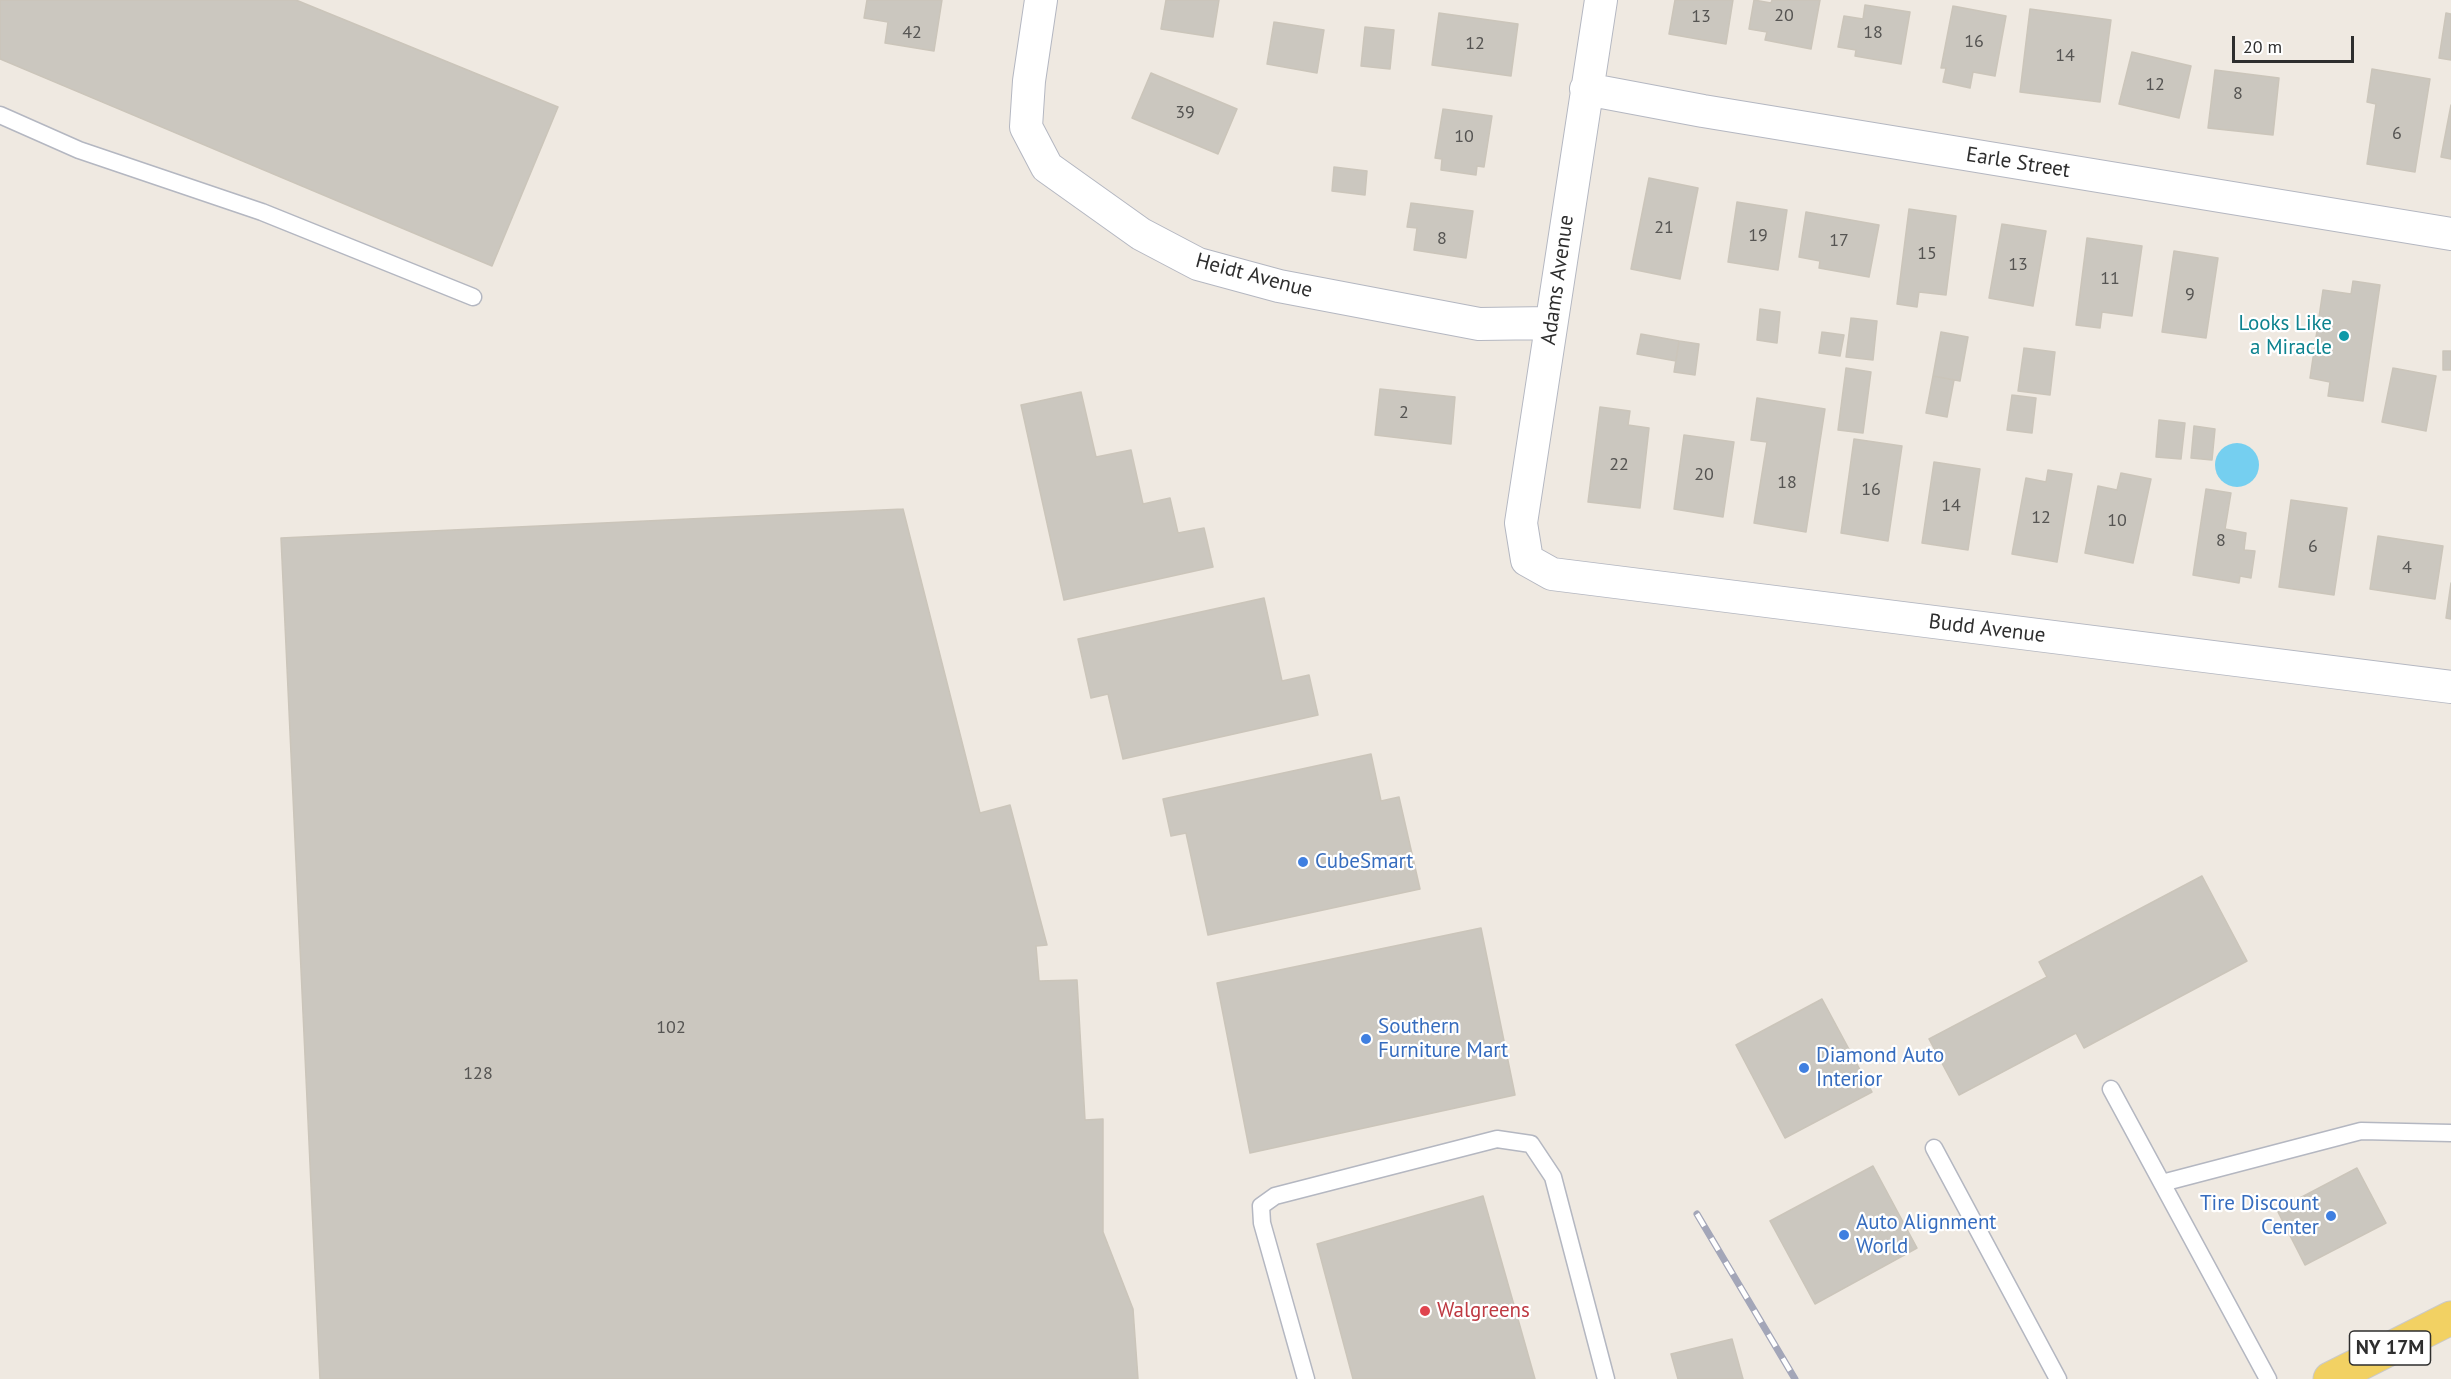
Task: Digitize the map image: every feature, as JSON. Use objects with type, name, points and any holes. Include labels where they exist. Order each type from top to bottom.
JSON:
[{"type":"main road","name":"NY 17M","points":[[2330,1379],[2451,1318]]},
{"type":"street","name":"Heidt Avenue","points":[[1041,0],[1029,81],[1026,126],[1047,166],[1142,234],[1198,264],[1279,286],[1479,324],[1551,323]]},
{"type":"street","name":"Adams Avenue","points":[[1527,560],[1521,523],[1601,0]]},
{"type":"street","name":"Earle Street","points":[[1586,89],[1703,111],[2451,234]]},
{"type":"street","name":"Budd Avenue","points":[[1527,560],[1552,574],[2451,687]]},
{"type":"lane","points":[[0,115],[79,150],[262,212],[474,297]]},
{"type":"lane","points":[[2111,1089],[2268,1379]]},
{"type":"lane","points":[[2162,1183],[2361,1131],[2451,1133]]},
{"type":"lane","points":[[1306,1379],[1262,1223],[1261,1206],[1275,1196],[1497,1139],[1531,1144],[1553,1177],[1606,1379]]},
{"type":"lane","points":[[1934,1148],[2058,1379]]},
{"type":"water","points":[[2237,443],[2252,450],[2259,465],[2252,480],[2237,487],[2222,480],[2215,465],[2222,450]]},
{"type":"building","points":[[0,0],[296,0],[558,107],[492,266],[0,59]]},
{"type":"building","points":[[867,0],[942,0],[934,51],[885,43],[888,22],[864,18]]},
{"type":"building","points":[[1166,0],[1219,0],[1213,37],[1161,29]]},
{"type":"building","points":[[1675,0],[1733,0],[1726,44],[1669,34]]},
{"type":"building","points":[[1754,0],[1771,3],[1772,0],[1820,0],[1811,49],[1765,40],[1767,32],[1749,29]]},
{"type":"building","points":[[1865,5],[1910,12],[1901,64],[1855,56],[1856,50],[1838,47],[1844,16],[1863,19]]},
{"type":"building","points":[[1953,6],[2006,16],[1995,76],[1973,72],[1970,88],[1943,82],[1946,68],[1941,68]]},
{"type":"building","points":[[2030,9],[2111,20],[2100,102],[2020,92]]},
{"type":"building","points":[[1439,13],[1518,24],[1511,76],[1432,65]]},
{"type":"building","points":[[2446,13],[2451,14],[2451,60],[2439,58]]},
{"type":"building","points":[[1274,22],[1324,30],[1317,73],[1267,64]]},
{"type":"building","points":[[1365,27],[1394,30],[1390,69],[1361,66]]},
{"type":"building","points":[[2132,52],[2191,66],[2179,118],[2119,104]]},
{"type":"building","points":[[2372,69],[2430,79],[2415,172],[2367,164],[2376,104],[2367,102]]},
{"type":"building","points":[[2215,70],[2279,78],[2273,135],[2208,128]]},
{"type":"building","points":[[1151,73],[1237,109],[1218,154],[1132,118]]},
{"type":"building","points":[[2451,105],[2451,159],[2441,157]]},
{"type":"building","points":[[1443,109],[1492,116],[1484,167],[1477,166],[1476,175],[1441,170],[1442,159],[1435,158]]},
{"type":"building","points":[[1334,167],[1367,171],[1365,195],[1332,191]]},
{"type":"building","points":[[1649,178],[1698,188],[1680,279],[1631,269]]},
{"type":"building","points":[[1737,202],[1787,210],[1778,270],[1728,262]]},
{"type":"building","points":[[1411,203],[1473,211],[1466,258],[1414,250],[1417,228],[1407,227]]},
{"type":"building","points":[[1909,209],[1956,216],[1946,295],[1919,292],[1917,307],[1897,304]]},
{"type":"building","points":[[1806,212],[1879,225],[1869,277],[1819,268],[1820,261],[1799,257]]},
{"type":"building","points":[[2002,224],[2046,231],[2033,306],[1989,298]]},
{"type":"building","points":[[2087,238],[2142,246],[2132,316],[2102,312],[2100,328],[2076,325]]},
{"type":"building","points":[[2174,251],[2218,258],[2206,338],[2162,332]]},
{"type":"building","name":"Looks Like a Miracle","points":[[2353,281],[2380,285],[2363,401],[2328,396],[2330,382],[2310,378],[2323,290],[2351,294]]},
{"type":"building","points":[[1760,309],[1780,312],[1777,343],[1757,340]]},
{"type":"building","points":[[1851,318],[1877,321],[1873,360],[1846,357]]},
{"type":"building","points":[[1822,332],[1844,335],[1840,356],[1819,353]]},
{"type":"building","points":[[1941,332],[1968,337],[1960,381],[1933,376]]},
{"type":"building","points":[[1641,334],[1679,341],[1676,361],[1637,354]]},
{"type":"building","points":[[1679,341],[1699,344],[1695,375],[1674,372]]},
{"type":"building","points":[[2024,348],[2055,352],[2050,395],[2018,391]]},
{"type":"building","points":[[2443,351],[2451,351],[2451,370],[2443,370]]},
{"type":"building","points":[[1846,368],[1871,372],[1863,433],[1838,430]]},
{"type":"building","points":[[2393,368],[2436,376],[2426,431],[2382,422]]},
{"type":"building","points":[[1933,376],[1954,380],[1947,417],[1926,413]]},
{"type":"building","points":[[1380,389],[1455,397],[1451,444],[1375,435]]},
{"type":"building","points":[[1081,392],[1096,457],[1131,450],[1143,504],[1170,498],[1178,533],[1204,528],[1213,567],[1064,600],[1021,405]]},
{"type":"building","points":[[2012,395],[2036,398],[2032,433],[2007,430]]},
{"type":"building","points":[[1757,398],[1825,409],[1806,532],[1754,523],[1767,442],[1751,440]]},
{"type":"building","points":[[1600,407],[1630,411],[1628,425],[1649,428],[1640,508],[1588,502]]},
{"type":"building","points":[[2159,420],[2185,423],[2181,459],[2156,457]]},
{"type":"building","points":[[2194,426],[2215,429],[2212,460],[2191,458]]},
{"type":"building","points":[[1684,435],[1734,442],[1723,517],[1674,509]]},
{"type":"building","points":[[1854,439],[1902,446],[1888,541],[1841,533]]},
{"type":"building","points":[[1934,462],[1980,469],[1968,550],[1922,543]]},
{"type":"building","points":[[2048,470],[2072,474],[2057,562],[2012,554],[2026,478],[2046,482]]},
{"type":"building","points":[[2121,473],[2151,479],[2133,563],[2085,553],[2098,486],[2117,490]]},
{"type":"building","points":[[2206,489],[2231,493],[2225,529],[2246,533],[2244,550],[2255,551],[2251,578],[2240,576],[2239,583],[2193,575]]},
{"type":"building","points":[[2291,500],[2347,508],[2334,595],[2279,587]]},
{"type":"building","points":[[903,509],[980,813],[1010,805],[1047,945],[1036,946],[1039,981],[1077,980],[1085,1120],[1103,1119],[1103,1232],[1133,1309],[1138,1379],[320,1379],[281,538]]},
{"type":"building","points":[[2378,536],[2443,546],[2435,599],[2370,589]]},
{"type":"building","points":[[2451,583],[2451,619],[2446,618]]},
{"type":"building","points":[[1264,598],[1282,681],[1309,675],[1318,715],[1123,759],[1108,694],[1091,698],[1078,639]]},
{"type":"building","name":"CubeSmart","points":[[1371,754],[1381,801],[1399,797],[1420,889],[1208,935],[1186,833],[1171,836],[1163,799]]},
{"type":"building","points":[[2202,876],[2247,961],[2084,1048],[2076,1033],[1959,1095],[1929,1039],[2047,977],[2039,962]]},
{"type":"building","name":"Southern Furniture Mart","points":[[1481,928],[1515,1095],[1250,1153],[1217,983]]},
{"type":"building","name":"Diamond Auto Interior","points":[[1822,999],[1872,1092],[1785,1138],[1736,1045]]},
{"type":"building","name":"Auto Alignment World","points":[[1873,1166],[1917,1248],[1815,1304],[1770,1221]]},
{"type":"building","name":"Tire Discount Center","points":[[2357,1168],[2386,1223],[2305,1265],[2277,1210]]},
{"type":"building","name":"Walgreens","points":[[1483,1196],[1535,1379],[1353,1379],[1317,1244]]},
{"type":"building","points":[[1732,1339],[1743,1379],[1678,1379],[1671,1354]]},
{"type":"railway","points":[[1697,1214],[1795,1379]]},
{"type":"place","name":"Looks Like a Miracle","points":[[2344,336]]},
{"type":"place","name":"CubeSmart","points":[[1303,862]]},
{"type":"place","name":"Southern Furniture Mart","points":[[1366,1039]]},
{"type":"place","name":"Diamond Auto Interior","points":[[1804,1068]]},
{"type":"place","name":"Tire Discount Center","points":[[2331,1216]]},
{"type":"place","name":"Auto Alignment World","points":[[1844,1235]]},
{"type":"place","name":"Walgreens","points":[[1425,1311]]}]
